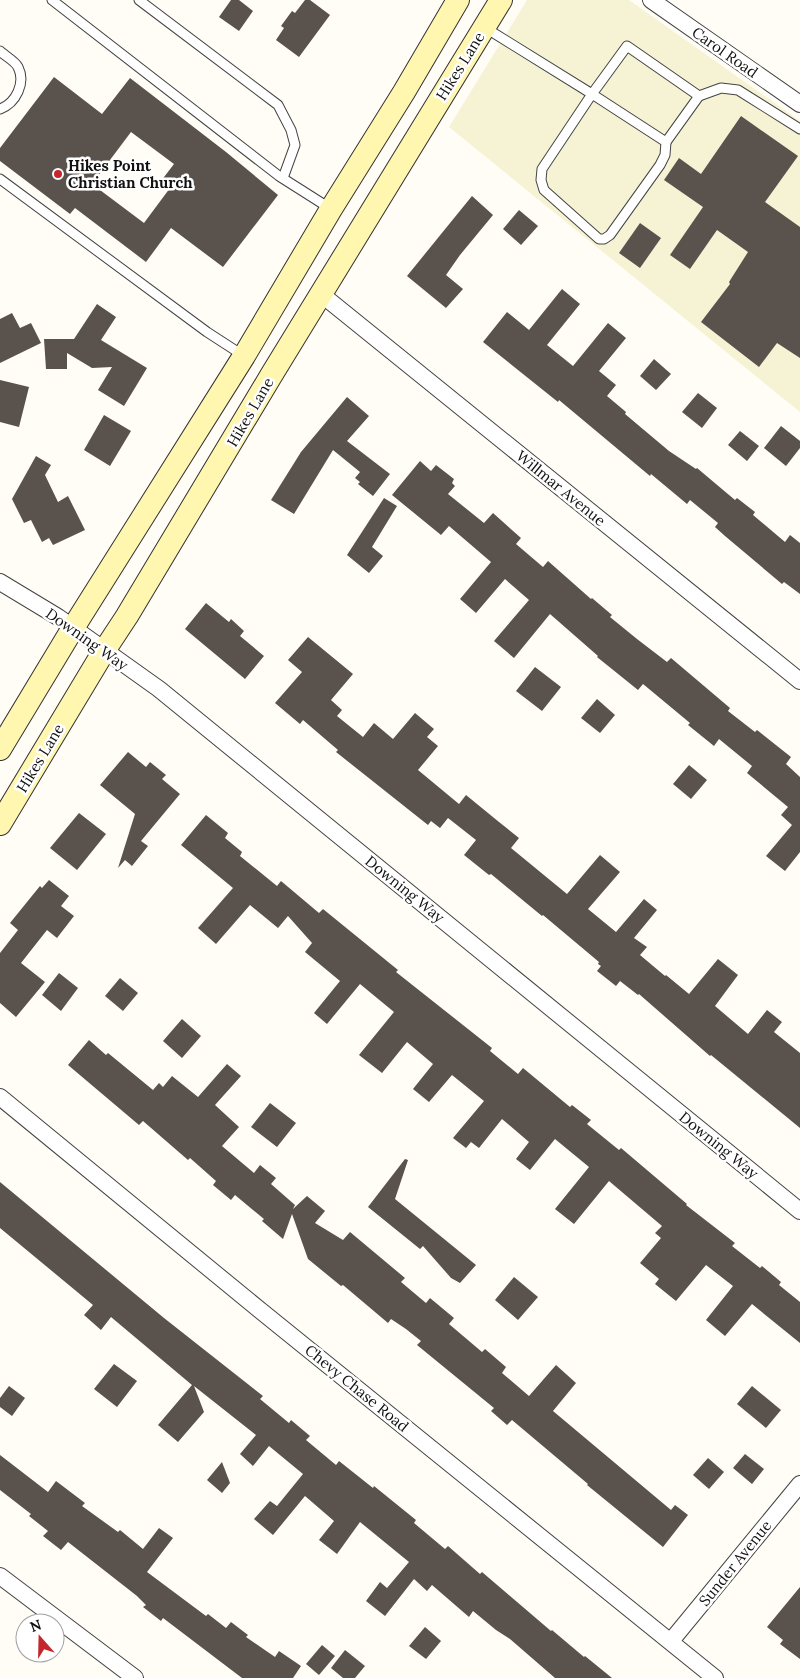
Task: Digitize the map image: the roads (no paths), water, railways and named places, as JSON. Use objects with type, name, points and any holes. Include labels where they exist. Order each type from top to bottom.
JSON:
[{"type":"main road","points":[[0,749],[73,628],[244,356],[458,0]]},
{"type":"main road","name":"Hikes Lane","points":[[0,824],[501,0]]},
{"type":"street","name":"Carol Road","points":[[650,0],[800,104]]},
{"type":"street","name":"Willmar Avenue","points":[[321,294],[800,681]]},
{"type":"street","name":"Downing Way","points":[[0,582],[58,617],[158,689],[800,1211]]},
{"type":"street","name":"Chevy Chase Road","points":[[0,1097],[261,1311],[716,1678]]},
{"type":"street","name":"Sunder Avenue","points":[[671,1642],[800,1484]]},
{"type":"street","points":[[0,1576],[136,1678]]},
{"type":"lane","points":[[52,0],[283,178],[331,209]]},
{"type":"lane","points":[[138,0],[278,105],[291,130],[295,145],[283,178]]},
{"type":"lane","points":[[484,27],[666,142]]},
{"type":"lane","points":[[700,96],[627,46],[592,94],[542,169],[541,180],[544,190],[599,239],[604,239],[610,235],[660,165],[665,155],[666,142],[700,96],[721,88],[738,90],[800,129]]},
{"type":"lane","points":[[0,51],[17,65],[21,77],[18,93],[6,107],[0,110]]},
{"type":"lane","points":[[0,179],[207,332],[244,356]]},
{"type":"place","name":"Hikes Point Christian Church","points":[[58,174]]}]
